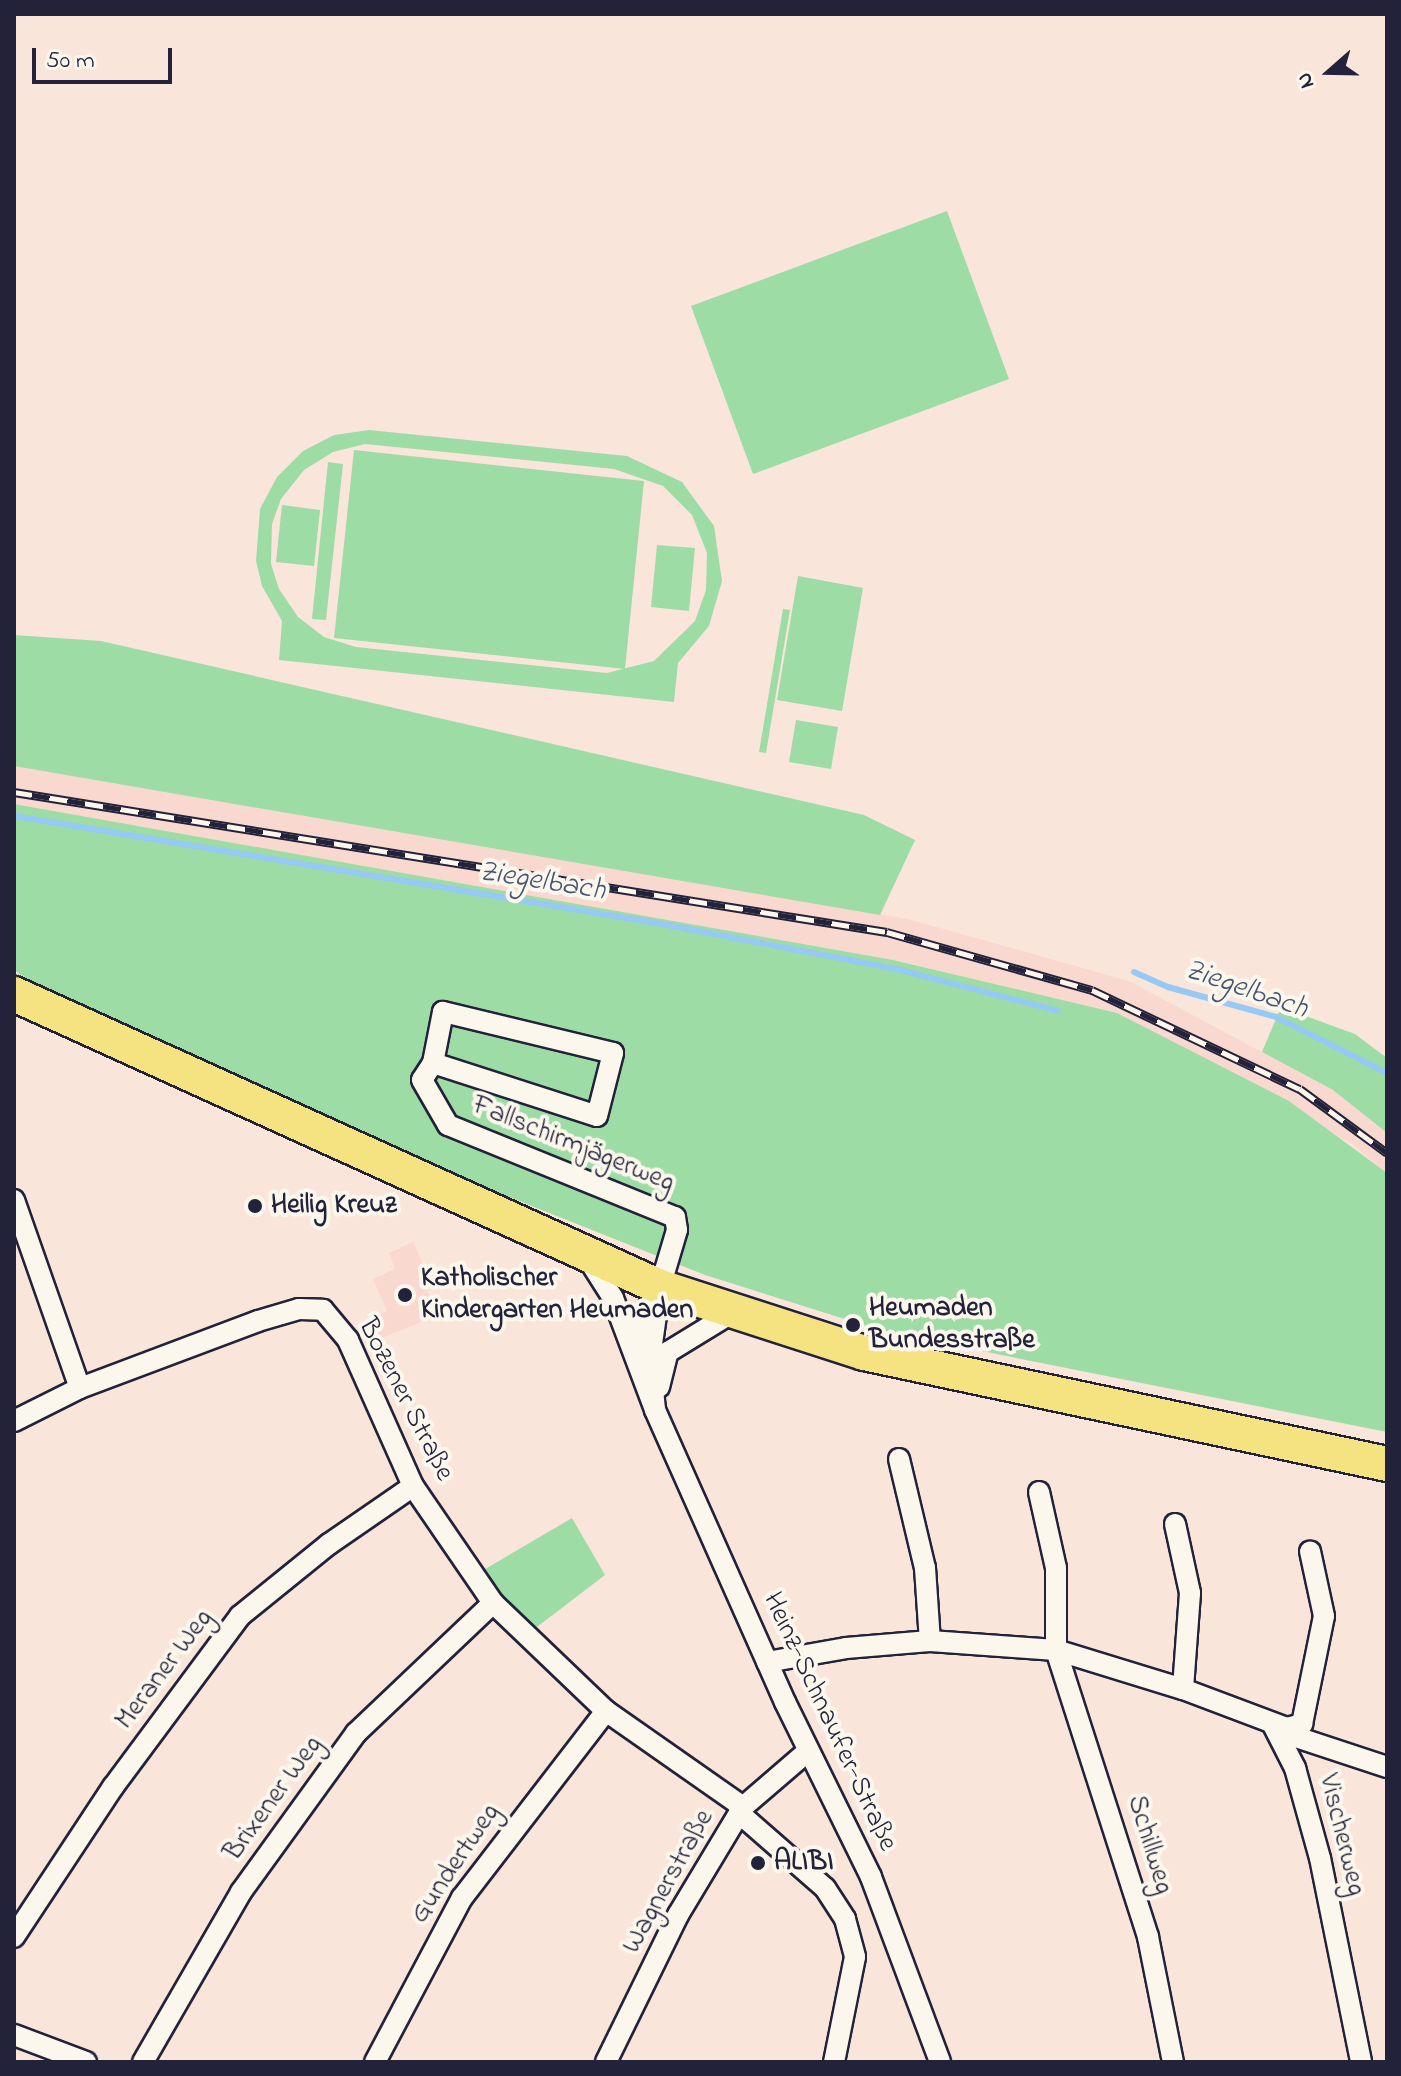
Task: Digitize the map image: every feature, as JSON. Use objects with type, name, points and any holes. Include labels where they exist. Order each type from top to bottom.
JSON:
[{"type":"main road","points":[[14,994],[660,1287],[864,1353],[1387,1464]]},
{"type":"street","name":"Fallschirmjägerweg","points":[[433,1063],[597,1116],[613,1053],[443,1012],[433,1063],[422,1080],[448,1125],[675,1217],[675,1241],[660,1287]]},
{"type":"street","points":[[14,1200],[80,1388]]},
{"type":"street","name":"Heinz-Schnaufer-Straße","points":[[584,1252],[613,1298],[655,1410],[767,1662],[871,1877],[940,2062]]},
{"type":"street","name":"Heinz-Schnaufer-Straße","points":[[655,1410],[650,1358],[660,1287]]},
{"type":"street","points":[[634,1355],[639,1321],[660,1287]]},
{"type":"street","name":"Bozener Straße","points":[[14,1421],[80,1388],[258,1321],[299,1309],[323,1310],[348,1340],[413,1486],[493,1603],[606,1711],[741,1810],[825,1888],[845,1919],[855,1957],[834,2062]]},
{"type":"street","points":[[655,1410],[668,1352],[735,1311]]},
{"type":"street","points":[[899,1459],[925,1568],[930,1641]]},
{"type":"street","name":"Meraner Weg","points":[[14,1937],[113,1787],[240,1616],[329,1544],[413,1486]]},
{"type":"street","name":"Schillweg","points":[[1039,1492],[1056,1568],[1056,1650],[1148,1937],[1173,2062]]},
{"type":"street","points":[[1175,1524],[1190,1593],[1183,1689]]},
{"type":"street","points":[[1279,1725],[1302,1724],[1324,1616],[1310,1551]]},
{"type":"street","name":"Brixener Weg","points":[[143,2062],[241,1892],[356,1733],[493,1603]]},
{"type":"street","points":[[767,1662],[846,1648],[930,1641],[1056,1650],[1183,1689],[1279,1725],[1293,1736],[1387,1767]]},
{"type":"street","name":"Gundertweg","points":[[375,2062],[462,1898],[606,1711]]},
{"type":"street","name":"Vischerweg","points":[[1279,1725],[1295,1768],[1320,1858],[1361,2062]]},
{"type":"street","name":"Wagnerstraße","points":[[606,2062],[678,1915],[741,1810],[808,1751]]},
{"type":"street","points":[[14,2035],[86,2062]]},
{"type":"shaded area","points":[[14,766],[908,919],[1129,981],[1333,1090],[1387,1133],[1387,1173],[1352,1144],[1117,1013],[903,962],[14,804]]},
{"type":"shaded area","name":"Katholischer Kindergarten Heumaden","points":[[413,1242],[424,1266],[418,1269],[438,1315],[375,1341],[366,1320],[387,1311],[373,1279],[395,1269],[389,1253]]},
{"type":"green space","points":[[947,211],[1009,379],[753,474],[691,306]]},
{"type":"green space","points":[[369,430],[627,456],[682,482],[714,526],[722,581],[709,626],[678,663],[674,702],[279,660],[282,621],[262,586],[256,561],[260,509],[277,477],[303,451],[334,435]],"holes":[[[365,444],[614,469],[663,486],[692,515],[707,553],[706,590],[695,621],[654,661],[607,673],[356,647],[324,637],[298,617],[279,589],[271,564],[272,524],[281,499],[304,470],[333,452]]]},
{"type":"green space","points":[[354,450],[644,481],[625,669],[334,638]]},
{"type":"green space","points":[[328,462],[343,464],[326,620],[312,619]]},
{"type":"green space","points":[[282,505],[320,510],[314,566],[276,562]]},
{"type":"green space","points":[[657,545],[695,548],[689,611],[651,607]]},
{"type":"green space","points":[[798,576],[863,588],[842,711],[777,700]]},
{"type":"green space","points":[[783,609],[790,610],[766,753],[759,752]]},
{"type":"green space","points":[[14,635],[101,641],[864,815],[915,840],[880,915],[14,766]]},
{"type":"green space","points":[[796,720],[838,727],[831,769],[789,762]]},
{"type":"green space","points":[[14,804],[893,960],[1117,1013],[1289,1101],[1387,1173],[1387,1432],[886,1332],[705,1275],[499,1193],[40,988],[14,970]]},
{"type":"green space","points":[[1281,1007],[1355,1034],[1387,1058],[1387,1133],[1333,1090],[1262,1052]]},
{"type":"green space","points":[[572,1518],[605,1575],[529,1633],[480,1572]]},
{"type":"waterway","name":"Ziegelbach","points":[[14,816],[662,924],[900,970],[1058,1011]]},
{"type":"waterway","name":"Ziegelbach","points":[[1134,972],[1168,987],[1276,1017],[1387,1073]]},
{"type":"railway","points":[[14,792],[887,932],[1092,990],[1300,1089],[1387,1153]]},
{"type":"place","name":"Heilig Kreuz","points":[[255,1206]]},
{"type":"place","name":"Katholischer Kindergarten Heumaden","points":[[405,1295]]},
{"type":"place","name":"Heumaden Bundesstraße","points":[[853,1325]]},
{"type":"place","name":"ALIBI","points":[[758,1863]]}]
